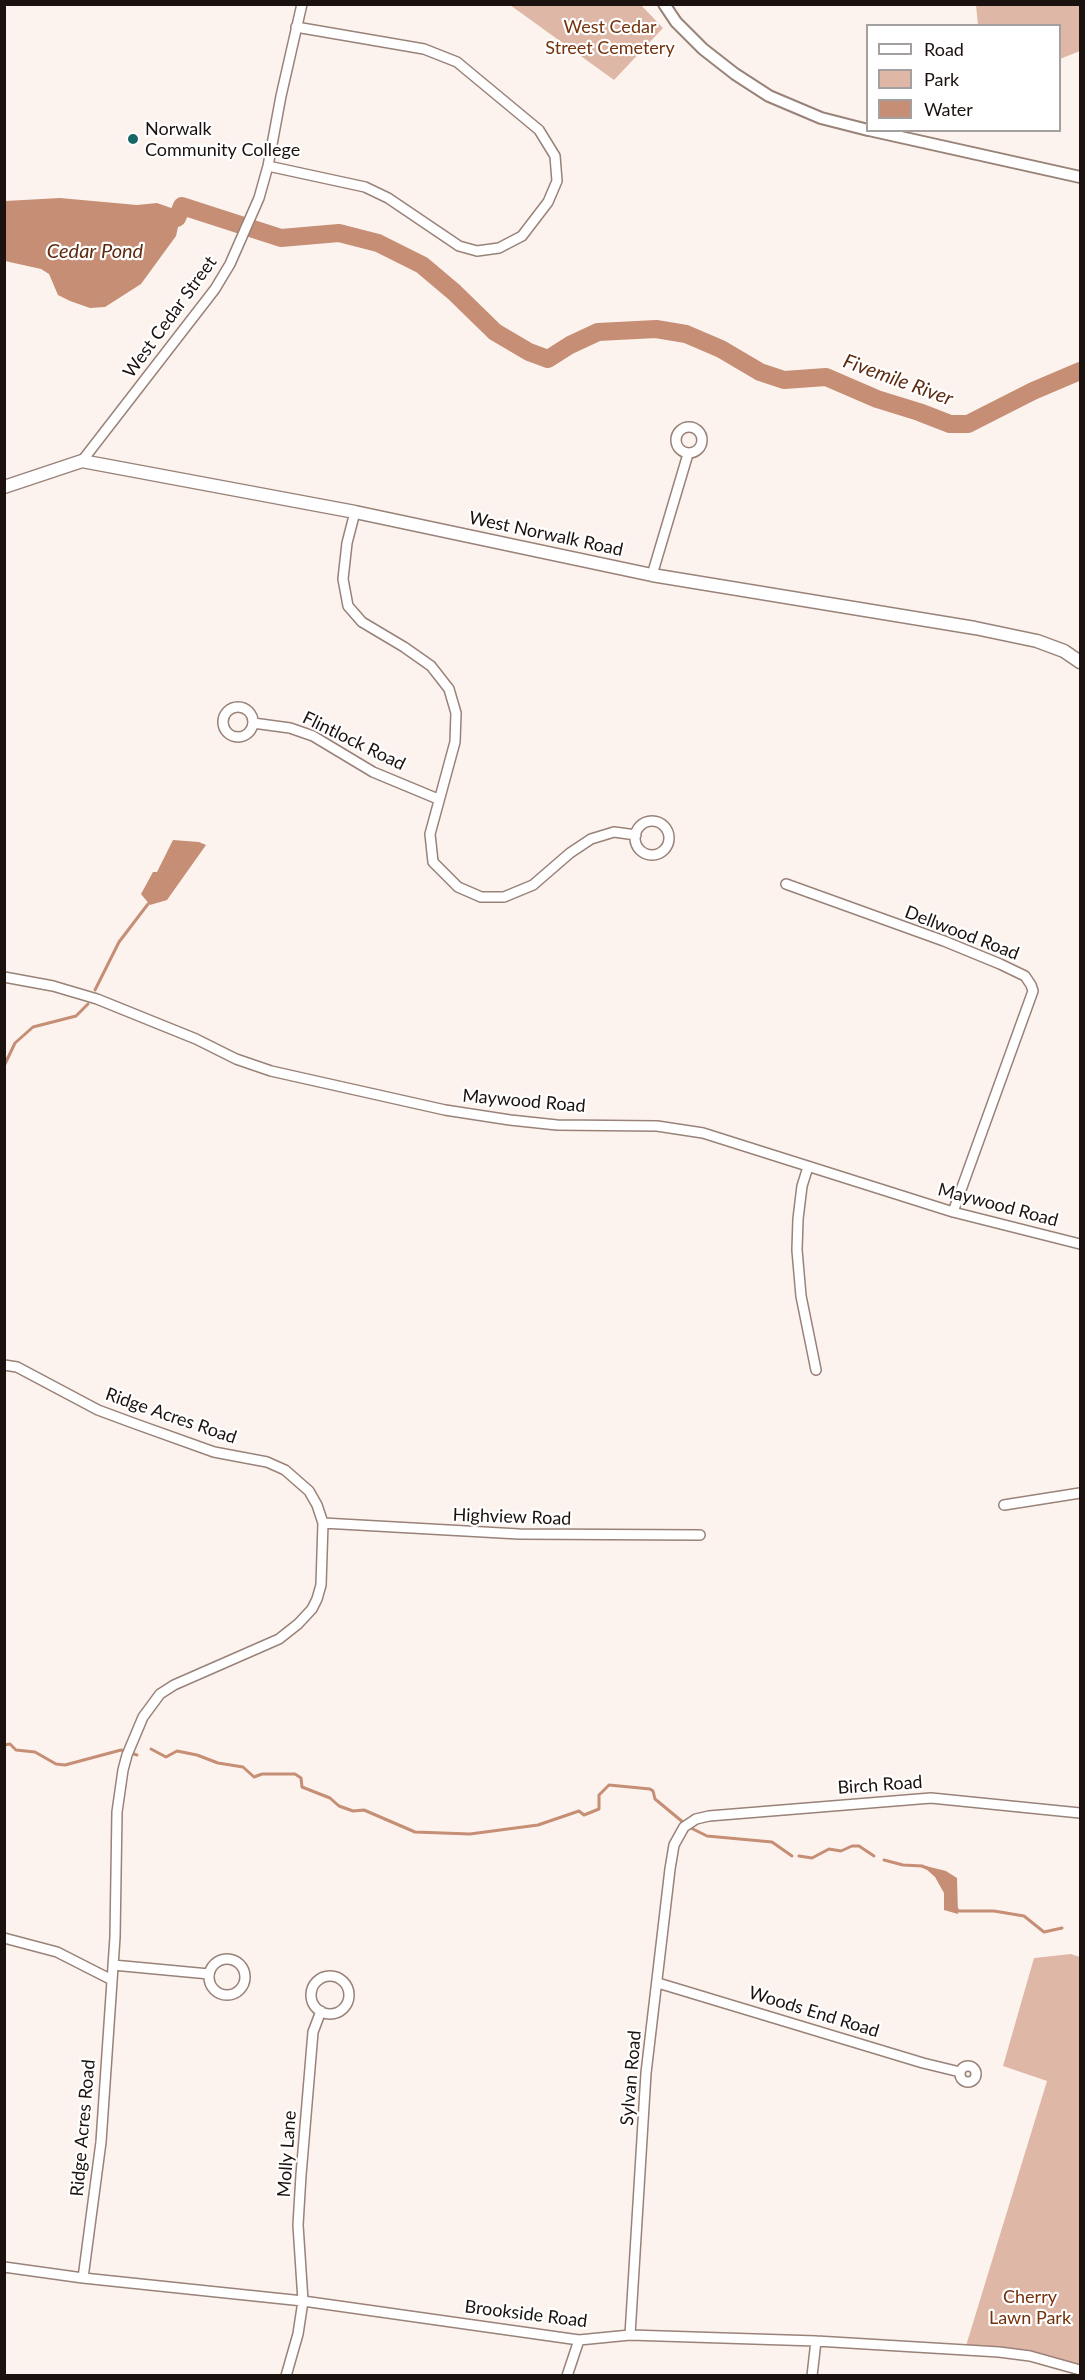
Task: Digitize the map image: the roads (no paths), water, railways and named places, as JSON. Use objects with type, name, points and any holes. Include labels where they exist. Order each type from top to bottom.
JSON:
[{"type":"main road","name":"West Norwalk Road","points":[[4,487],[82,461],[355,512],[652,575],[858,605],[975,628],[1037,641],[1064,651],[1080,662]]},
{"type":"street","name":"West Cedar Street","points":[[82,461],[214,289],[230,264],[249,223],[268,166],[302,4]]},
{"type":"street","points":[[664,4],[676,22],[703,49],[735,74],[769,96],[820,118],[866,130]]},
{"type":"street","points":[[268,166],[365,187],[388,198],[459,246],[477,250],[499,248],[522,236],[542,212],[557,181],[555,156],[539,130],[458,62],[424,49],[296,27]]},
{"type":"street","points":[[877,132],[1080,177]]},
{"type":"street","points":[[652,575],[688,454]]},
{"type":"street","points":[[355,512],[347,543],[343,579],[348,606],[362,622],[431,666],[449,689],[456,713],[455,742],[430,834],[433,862],[458,887],[481,897],[504,897],[533,885],[570,853],[591,839],[614,832],[636,835]]},
{"type":"street","name":"Flintlock Road","points":[[253,723],[290,728],[313,736],[373,772],[438,798]]},
{"type":"street","name":"Dellwood Road","points":[[786,884],[944,941],[1000,964],[1025,976],[1031,985],[1033,991],[953,1212]]},
{"type":"street","name":"Maywood Road","points":[[4,977],[53,986],[97,999],[196,1039],[236,1059],[271,1071],[445,1110],[510,1120],[557,1125],[631,1125],[683,1129],[721,1138],[953,1212],[1080,1244]]},
{"type":"street","points":[[808,1167],[802,1186],[797,1250],[801,1296],[816,1370]]},
{"type":"street","name":"Ridge Acres Road","points":[[4,1365],[17,1367],[98,1410],[133,1424],[214,1452],[267,1462],[285,1470],[309,1491],[317,1505],[322,1523],[321,1585],[312,1609],[279,1639],[174,1685],[160,1694],[143,1717],[128,1752],[121,1779],[117,1812],[113,1965],[101,2142],[82,2278]]},
{"type":"street","points":[[1004,1504],[1080,1493]]},
{"type":"street","name":"Highview Road","points":[[322,1523],[519,1534],[700,1535]]},
{"type":"street","name":"Birch Road","points":[[686,1824],[709,1816],[931,1798],[1080,1813]]},
{"type":"street","name":"Sylvan Road","points":[[630,2335],[646,2073],[670,1869],[674,1845],[686,1824]]},
{"type":"street","points":[[4,1938],[57,1952],[112,1980]]},
{"type":"street","points":[[113,1965],[209,1974]]},
{"type":"street","name":"Molly Lane","points":[[327,1977],[341,1979],[348,1989],[346,2004],[340,2011],[333,2013],[321,2011],[312,2000],[312,1990],[316,1984],[327,1977]]},
{"type":"street","name":"Woods End Road","points":[[658,1983],[960,2072]]},
{"type":"street","name":"Molly Lane","points":[[286,2376],[298,2334],[303,2301],[298,2225],[301,2175],[313,2032],[321,2011]]},
{"type":"street","name":"Brookside Road","points":[[4,2267],[82,2278],[303,2301],[579,2340],[630,2335],[816,2341],[999,2352],[1030,2356],[1080,2370]]},
{"type":"street","points":[[567,2376],[579,2340]]},
{"type":"street","points":[[812,2376],[816,2341]]},
{"type":"water","name":"Cedar Pond","points":[[60,198],[137,205],[157,203],[174,209],[178,227],[176,236],[141,284],[105,307],[90,308],[58,295],[49,274],[41,269],[5,261],[5,201]]},
{"type":"water","points":[[173,840],[199,842],[206,845],[167,900],[150,905],[141,894],[153,872],[157,872]]},
{"type":"water","points":[[926,1866],[946,1871],[957,1878],[958,1914],[944,1910],[944,1893],[935,1877],[925,1868]]},
{"type":"waterway","name":"Fivemile River","points":[[177,218],[182,206],[281,238],[339,233],[378,243],[422,265],[495,332],[529,352],[548,359],[570,345],[598,332],[656,329],[686,334],[721,349],[760,372],[784,380],[826,377],[877,399],[950,424],[968,424],[1033,391],[1080,371]]},
{"type":"waterway","points":[[95,990],[119,942],[148,904]]},
{"type":"waterway","points":[[4,1066],[15,1043],[33,1027],[76,1016],[88,1004]]},
{"type":"waterway","points":[[4,1745],[10,1744],[16,1750],[35,1752],[56,1764],[65,1765],[121,1750],[137,1755]]},
{"type":"waterway","points":[[151,1749],[166,1757],[177,1751],[218,1763],[243,1767],[254,1777],[262,1774],[295,1774],[301,1778],[302,1787],[330,1798],[339,1806],[353,1811],[364,1810],[415,1832],[470,1834],[538,1825],[579,1811],[584,1815],[599,1809],[599,1795],[609,1785],[650,1789],[655,1799],[684,1823]]},
{"type":"waterway","points":[[689,1827],[707,1836],[772,1842],[792,1856]]},
{"type":"waterway","points":[[799,1856],[812,1858],[829,1849],[841,1851],[852,1846],[859,1846],[874,1856]]},
{"type":"waterway","points":[[884,1860],[929,1869]]},
{"type":"waterway","points":[[957,1909],[958,1911],[994,1911],[1024,1916],[1044,1932],[1062,1928]]},
{"type":"place","name":"Norwalk Community College","points":[[133,139]]},
{"type":"park label","name":"West Cedar Street Cemetery","points":[[610,37]]},
{"type":"park label","name":"Cherry Lawn Park","points":[[1030,2307]]}]
